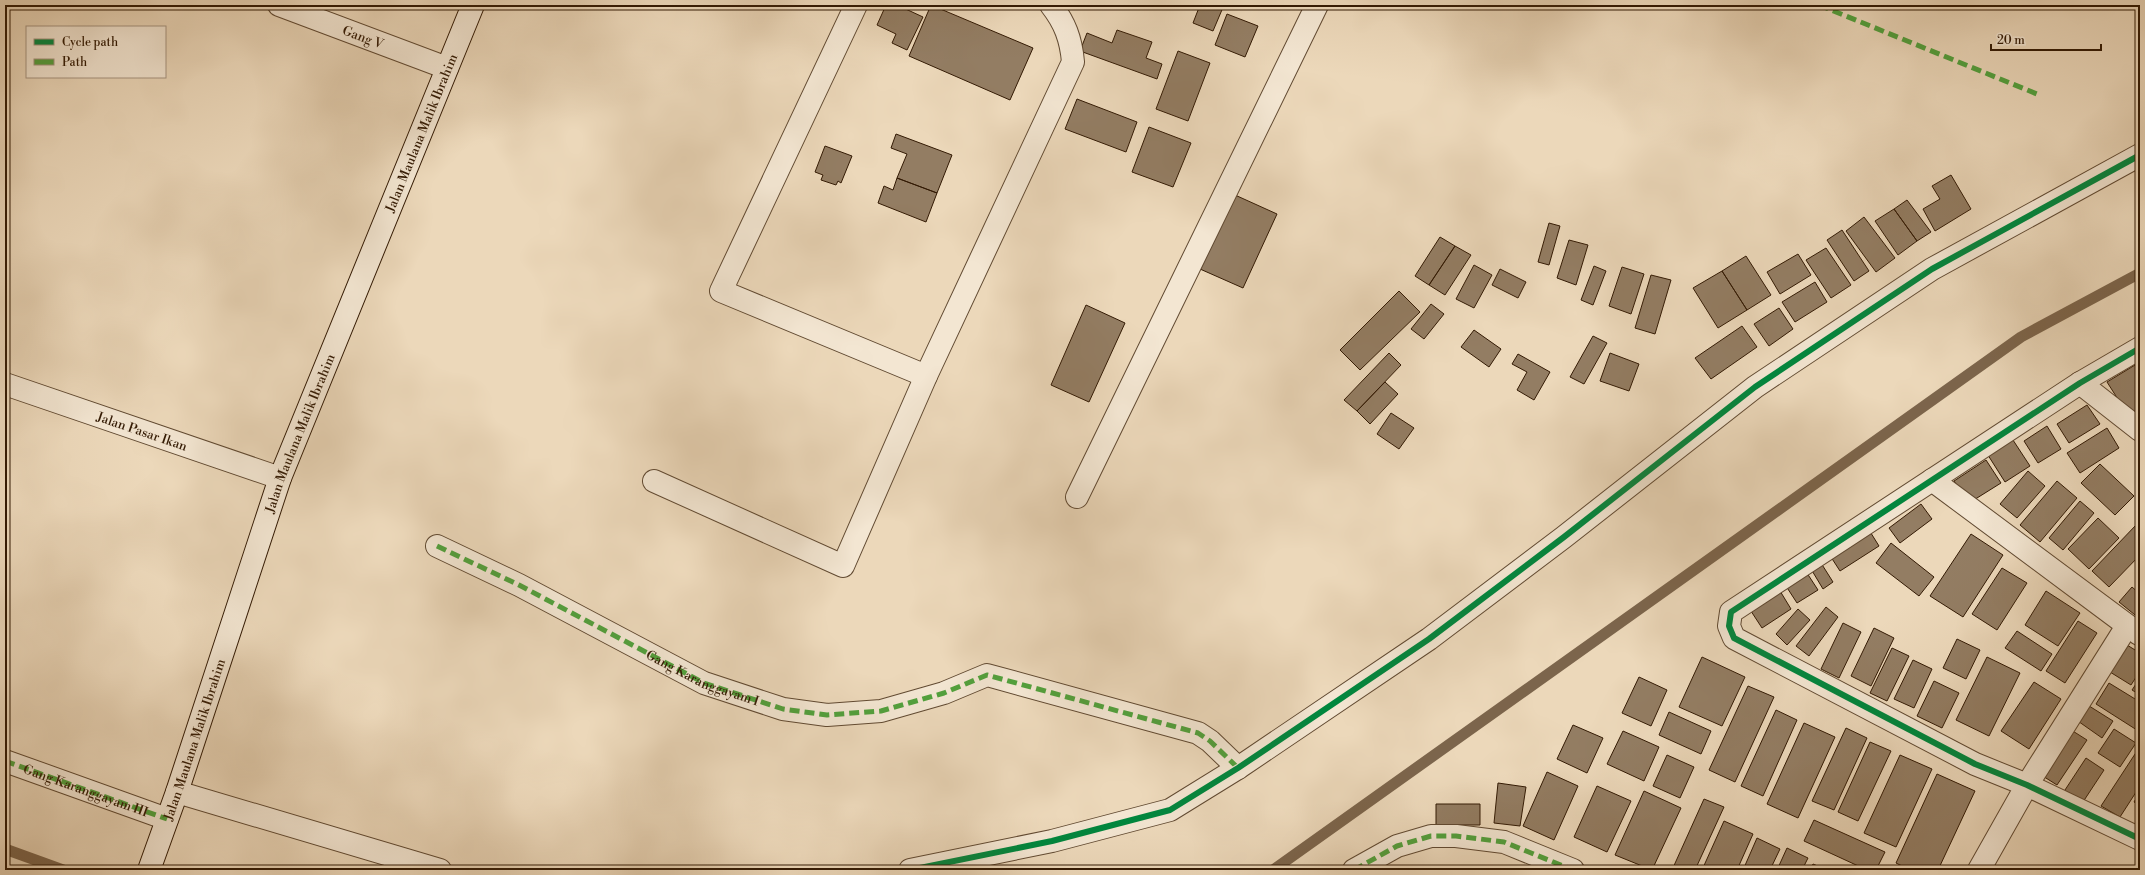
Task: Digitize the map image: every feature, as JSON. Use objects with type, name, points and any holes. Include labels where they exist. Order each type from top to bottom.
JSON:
[{"type":"street","name":"Gang V","points":[[279,5],[447,68]]},
{"type":"street","name":"Jalan Maulana Malik Ibrahim","points":[[149,870],[177,792],[280,478],[473,5]]},
{"type":"street","points":[[856,5],[721,291],[926,376]]},
{"type":"street","points":[[654,481],[843,566],[926,376],[1073,62],[1072,44],[1063,21],[1051,5]]},
{"type":"street","points":[[1077,497],[1317,5]]},
{"type":"street","points":[[910,870],[1052,841],[1170,810],[1238,768],[1429,639],[1755,387],[1932,269],[2140,155]]},
{"type":"street","points":[[2140,348],[2080,383],[1731,612],[1729,626],[1734,638],[1740,642],[1975,764],[2027,785],[2140,839]]},
{"type":"street","points":[[2080,383],[2140,430]]},
{"type":"street","name":"Jalan Pasar Ikan","points":[[5,384],[280,478]]},
{"type":"street","points":[[1932,480],[2134,630],[2027,785],[1979,870]]},
{"type":"street","name":"Gang Karanggayam I","points":[[437,546],[519,585],[704,684],[783,709],[827,715],[881,711],[944,693],[987,675],[1198,733],[1210,741],[1238,768]]},
{"type":"street","name":"Gang Karanggayam III","points":[[5,761],[166,822]]},
{"type":"street","points":[[177,792],[440,870]]},
{"type":"street","points":[[1354,870],[1397,846],[1430,836],[1456,836],[1504,842],[1573,870]]},
{"type":"building","points":[[886,5],[897,5],[923,17],[907,50],[892,43],[896,34],[877,25]]},
{"type":"building","points":[[931,5],[1033,48],[1010,100],[909,56]]},
{"type":"building","points":[[1200,5],[1224,5],[1213,31],[1193,23]]},
{"type":"building","points":[[1227,14],[1258,26],[1245,57],[1215,45]]},
{"type":"building","points":[[1117,30],[1152,42],[1146,58],[1162,64],[1157,79],[1080,51],[1087,33],[1112,43]]},
{"type":"building","points":[[1178,51],[1210,63],[1188,121],[1156,109]]},
{"type":"building","points":[[1077,99],[1137,122],[1126,152],[1065,129]]},
{"type":"building","points":[[1149,127],[1191,143],[1173,187],[1132,172]]},
{"type":"building","points":[[896,134],[952,155],[937,193],[897,178],[907,154],[891,148]]},
{"type":"building","points":[[825,146],[852,156],[841,183],[838,181],[836,185],[821,180],[823,175],[815,172]]},
{"type":"building","points":[[1951,175],[1971,209],[1935,231],[1923,209],[1940,199],[1932,186]]},
{"type":"building","points":[[897,178],[937,193],[926,222],[878,203],[884,186],[893,190]]},
{"type":"building","points":[[1235,195],[1277,214],[1243,288],[1200,269]]},
{"type":"building","points":[[1907,200],[1931,232],[1917,241],[1894,209]]},
{"type":"building","points":[[1894,209],[1917,241],[1898,255],[1875,221]]},
{"type":"building","points":[[1864,217],[1895,258],[1876,272],[1846,231]]},
{"type":"building","points":[[1549,223],[1560,226],[1549,265],[1538,262]]},
{"type":"building","points":[[1842,230],[1869,271],[1854,281],[1827,240]]},
{"type":"building","points":[[1440,237],[1455,246],[1429,285],[1415,276]]},
{"type":"building","points":[[1569,240],[1588,245],[1576,285],[1557,278]]},
{"type":"building","points":[[1455,246],[1471,255],[1445,295],[1429,285]]},
{"type":"building","points":[[1826,248],[1851,285],[1831,298],[1806,260]]},
{"type":"building","points":[[1798,254],[1811,275],[1780,294],[1767,272]]},
{"type":"building","points":[[1746,256],[1771,295],[1747,310],[1722,271]]},
{"type":"building","points":[[1474,265],[1492,275],[1474,308],[1456,299]]},
{"type":"building","points":[[1594,266],[1606,271],[1593,305],[1581,300]]},
{"type":"building","points":[[1622,267],[1644,274],[1631,314],[1609,306]]},
{"type":"building","points":[[1500,269],[1526,282],[1518,298],[1492,285]]},
{"type":"building","points":[[1722,271],[1747,310],[1718,328],[1693,288]]},
{"type":"building","points":[[1651,275],[1671,280],[1655,334],[1635,328]]},
{"type":"building","points":[[1815,282],[1827,302],[1795,322],[1782,302]]},
{"type":"building","points":[[1399,291],[1420,312],[1360,370],[1340,350]]},
{"type":"building","points":[[1431,304],[1444,314],[1424,339],[1411,329]]},
{"type":"building","points":[[1086,305],[1125,323],[1089,402],[1051,385]]},
{"type":"building","points":[[1779,308],[1793,329],[1769,346],[1754,324]]},
{"type":"building","points":[[1742,326],[1757,347],[1711,379],[1695,358]]},
{"type":"building","points":[[1474,330],[1501,349],[1489,367],[1461,347]]},
{"type":"building","points":[[1593,336],[1607,343],[1584,384],[1570,377]]},
{"type":"building","points":[[1389,353],[1401,365],[1357,411],[1344,400]]},
{"type":"building","points":[[1610,353],[1639,364],[1629,391],[1600,381]]},
{"type":"building","points":[[1518,354],[1550,372],[1534,400],[1517,390],[1527,372],[1512,364]]},
{"type":"building","points":[[2140,362],[2140,408],[2128,415],[2107,382]]},
{"type":"building","points":[[1385,382],[1398,394],[1370,424],[1357,411]]},
{"type":"building","points":[[2087,405],[2100,424],[2069,443],[2057,424]]},
{"type":"building","points":[[1391,413],[1414,428],[1399,449],[1377,434]]},
{"type":"building","points":[[2047,426],[2061,449],[2038,463],[2024,441]]},
{"type":"building","points":[[2107,428],[2119,448],[2080,473],[2067,453]]},
{"type":"building","points":[[2011,437],[2030,466],[2005,482],[1986,452]]},
{"type":"building","points":[[1986,460],[2001,483],[1969,503],[1954,481]]},
{"type":"building","points":[[2100,464],[2134,496],[2115,515],[2081,483]]},
{"type":"building","points":[[2028,471],[2045,486],[2017,518],[2000,504]]},
{"type":"building","points":[[2057,481],[2077,498],[2040,542],[2020,525]]},
{"type":"building","points":[[2080,501],[2094,513],[2063,550],[2049,538]]},
{"type":"building","points":[[1921,504],[1932,519],[1900,543],[1889,528]]},
{"type":"building","points":[[2098,518],[2119,538],[2089,569],[2068,549]]},
{"type":"building","points":[[2137,524],[2140,527],[2140,555],[2109,587],[2092,571]]},
{"type":"building","points":[[1869,530],[1879,546],[1840,571],[1829,554]]},
{"type":"building","points":[[1971,534],[2003,555],[1963,617],[1930,596]]},
{"type":"building","points":[[1891,543],[1934,577],[1919,596],[1876,563]]},
{"type":"building","points":[[1821,563],[1833,582],[1823,589],[1811,569]]},
{"type":"building","points":[[2002,568],[2027,583],[1997,630],[1972,614]]},
{"type":"building","points":[[1805,570],[1818,590],[1797,603],[1784,583]]},
{"type":"building","points":[[1777,586],[1791,609],[1762,628],[1747,605]]},
{"type":"building","points":[[2132,587],[2140,594],[2140,619],[2119,602]]},
{"type":"building","points":[[2046,591],[2080,613],[2058,646],[2025,625]]},
{"type":"building","points":[[1826,607],[1838,617],[1809,656],[1796,646]]},
{"type":"building","points":[[1798,609],[1810,620],[1787,645],[1776,634]]},
{"type":"building","points":[[2078,621],[2097,633],[2065,683],[2046,671]]},
{"type":"building","points":[[1843,623],[1861,632],[1839,678],[1821,669]]},
{"type":"building","points":[[1874,628],[1894,638],[1871,686],[1851,676]]},
{"type":"building","points":[[2017,631],[2052,654],[2041,671],[2005,648]]},
{"type":"building","points":[[1957,639],[1980,650],[1966,679],[1943,668]]},
{"type":"building","points":[[2127,645],[2140,653],[2140,671],[2131,685],[2110,672]]},
{"type":"building","points":[[1892,648],[1909,656],[1887,701],[1870,693]]},
{"type":"building","points":[[1702,657],[1745,677],[1722,726],[1679,707]]},
{"type":"building","points":[[1987,657],[2020,673],[1989,736],[1956,720]]},
{"type":"building","points":[[1913,660],[1932,669],[1914,708],[1894,699]]},
{"type":"building","points":[[1639,677],[1667,690],[1651,726],[1622,713]]},
{"type":"building","points":[[2140,678],[2140,695],[2132,690]]},
{"type":"building","points":[[1934,681],[1959,693],[1942,728],[1917,716]]},
{"type":"building","points":[[2034,682],[2061,699],[2029,749],[2001,731]]},
{"type":"building","points":[[2109,683],[2140,702],[2140,732],[2096,704]]},
{"type":"building","points":[[1748,686],[1774,697],[1735,782],[1709,770]]},
{"type":"building","points":[[2086,704],[2113,721],[2102,738],[2075,719]]},
{"type":"building","points":[[1776,710],[1797,720],[1763,796],[1741,786]]},
{"type":"building","points":[[1669,712],[1711,731],[1701,754],[1659,735]]},
{"type":"building","points":[[1804,723],[1835,737],[1798,818],[1767,804]]},
{"type":"building","points":[[1573,725],[1603,738],[1587,773],[1557,759]]},
{"type":"building","points":[[1846,728],[1867,738],[1834,810],[1812,801]]},
{"type":"building","points":[[2068,728],[2087,740],[2057,785],[2038,773]]},
{"type":"building","points":[[2114,729],[2136,743],[2120,767],[2098,753]]},
{"type":"building","points":[[1623,731],[1659,747],[1644,781],[1607,764]]},
{"type":"building","points":[[1870,742],[1891,751],[1858,821],[1838,812]]},
{"type":"building","points":[[2137,751],[2140,753],[2140,786],[2120,817],[2101,806]]},
{"type":"building","points":[[1667,755],[1694,767],[1680,798],[1653,786]]},
{"type":"building","points":[[1900,755],[1932,769],[1896,847],[1864,833]]},
{"type":"building","points":[[2086,758],[2104,770],[2081,805],[2063,793]]},
{"type":"building","points":[[1547,772],[1578,786],[1554,840],[1523,826]]},
{"type":"building","points":[[1937,774],[1975,791],[1938,870],[1910,870],[1896,863]]},
{"type":"building","points":[[1498,783],[1526,787],[1520,826],[1494,823]]},
{"type":"building","points":[[1597,786],[1631,801],[1607,852],[1574,837]]},
{"type":"building","points":[[1644,791],[1681,808],[1652,870],[1615,855]]},
{"type":"building","points":[[2140,792],[2140,806],[2134,802]]},
{"type":"building","points":[[1704,799],[1724,807],[1695,870],[1672,870]]},
{"type":"building","points":[[1436,804],[1480,804],[1480,825],[1436,825]]},
{"type":"building","points":[[1814,820],[1885,852],[1876,870],[1867,870],[1804,841]]},
{"type":"building","points":[[1724,821],[1753,834],[1737,870],[1702,870]]},
{"type":"building","points":[[1757,838],[1780,849],[1770,870],[1743,870]]},
{"type":"building","points":[[1787,848],[1808,858],[1802,870],[1777,870]]},
{"type":"building","points":[[1813,864],[1827,870],[1810,870]]},
{"type":"waterway","points":[[1273,870],[2021,337],[2140,273]]},
{"type":"waterway","points":[[5,849],[63,870]]},
{"type":"marked path","points":[[1819,5],[2037,94]]},
{"type":"marked path","points":[[437,546],[519,585],[704,683],[783,709],[827,715],[881,711],[944,693],[987,675],[1198,733],[1210,741],[1238,768]]},
{"type":"marked path","points":[[5,761],[167,819]]},
{"type":"marked path","points":[[1354,870],[1397,846],[1431,836],[1456,836],[1504,842],[1573,870]]},
{"type":"cycle path","points":[[910,870],[1052,841],[1170,810],[1238,768],[1429,639],[1564,537],[1755,387],[1932,269],[2140,155]]},
{"type":"cycle path","points":[[2140,348],[2080,383],[1731,612],[1729,626],[1734,638],[1975,764],[2027,785],[2140,839]]}]
